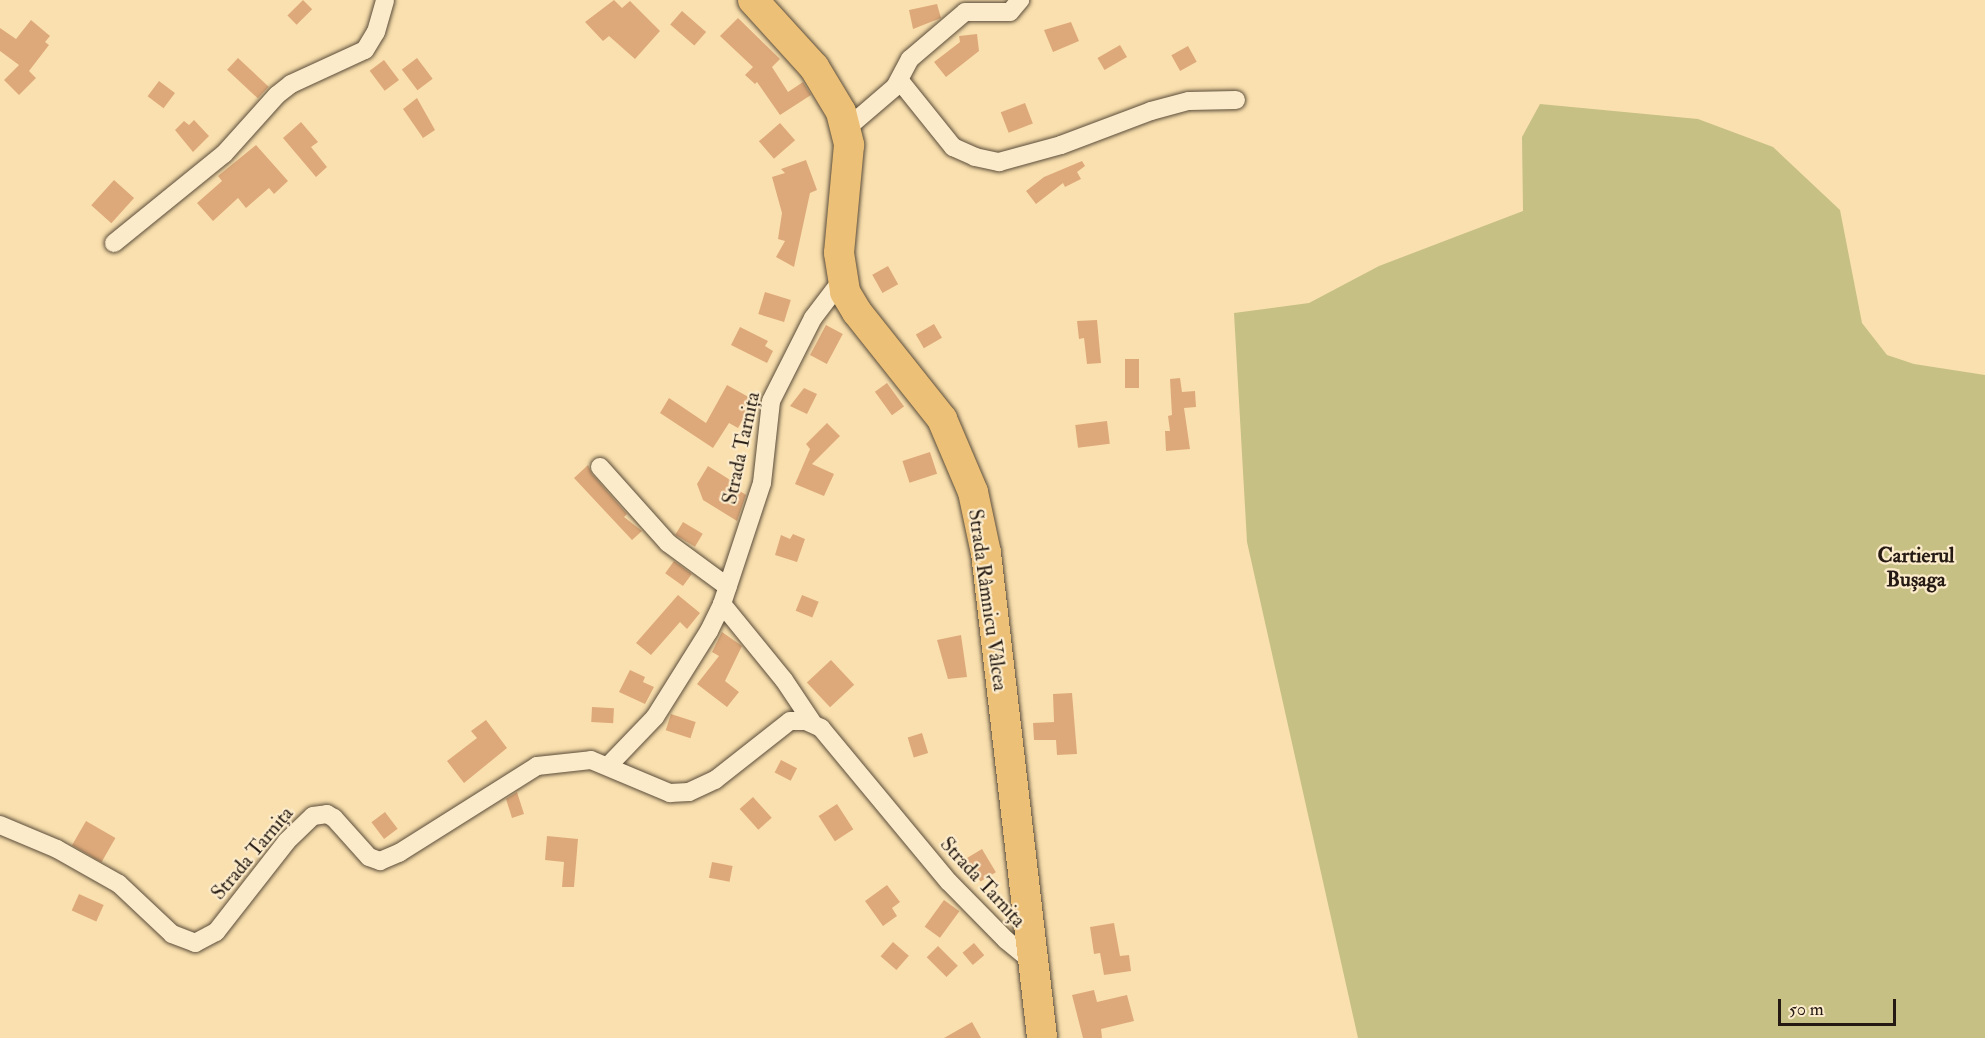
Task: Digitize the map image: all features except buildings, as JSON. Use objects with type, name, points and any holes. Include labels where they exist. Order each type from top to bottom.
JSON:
[{"type":"main road","name":"Strada Râmnicu Vâlcea","points":[[753,0],[826,82],[846,129],[848,164],[839,253],[842,280],[857,312],[942,419],[973,492],[986,553],[1031,960],[1042,1038]]},
{"type":"street","points":[[114,243],[224,154],[277,94],[291,84],[353,59],[365,50],[376,32],[385,0]]},
{"type":"street","points":[[846,129],[900,81],[910,59],[965,12],[1010,12],[1020,0]]},
{"type":"street","points":[[900,81],[953,147],[975,157],[999,162],[1061,145],[1151,111],[1189,101],[1236,100]]},
{"type":"street","name":"Strada Tarnița","points":[[609,765],[655,717],[725,596],[762,483],[771,401],[813,318],[842,280]]},
{"type":"street","points":[[600,467],[668,543],[725,596]]},
{"type":"street","name":"Strada Tarnița","points":[[725,596],[812,722],[949,882],[1006,940],[1031,960]]},
{"type":"street","name":"Strada Tarnița","points":[[0,825],[23,832],[119,884],[172,934],[195,943],[216,932],[287,841],[313,816],[327,814],[334,818],[369,857],[380,861],[399,853],[537,766],[573,760],[609,765],[670,793],[689,792],[715,780],[790,722],[812,722]]},
{"type":"shaded area","points":[[1540,104],[1698,119],[1773,147],[1840,210],[1862,323],[1887,355],[1914,364],[1985,375],[1985,1038],[1358,1038],[1247,542],[1234,313],[1309,303],[1379,266],[1523,211],[1522,137]]},
{"type":"district","name":"Cartierul Bușaga","points":[[1916,568]]}]
